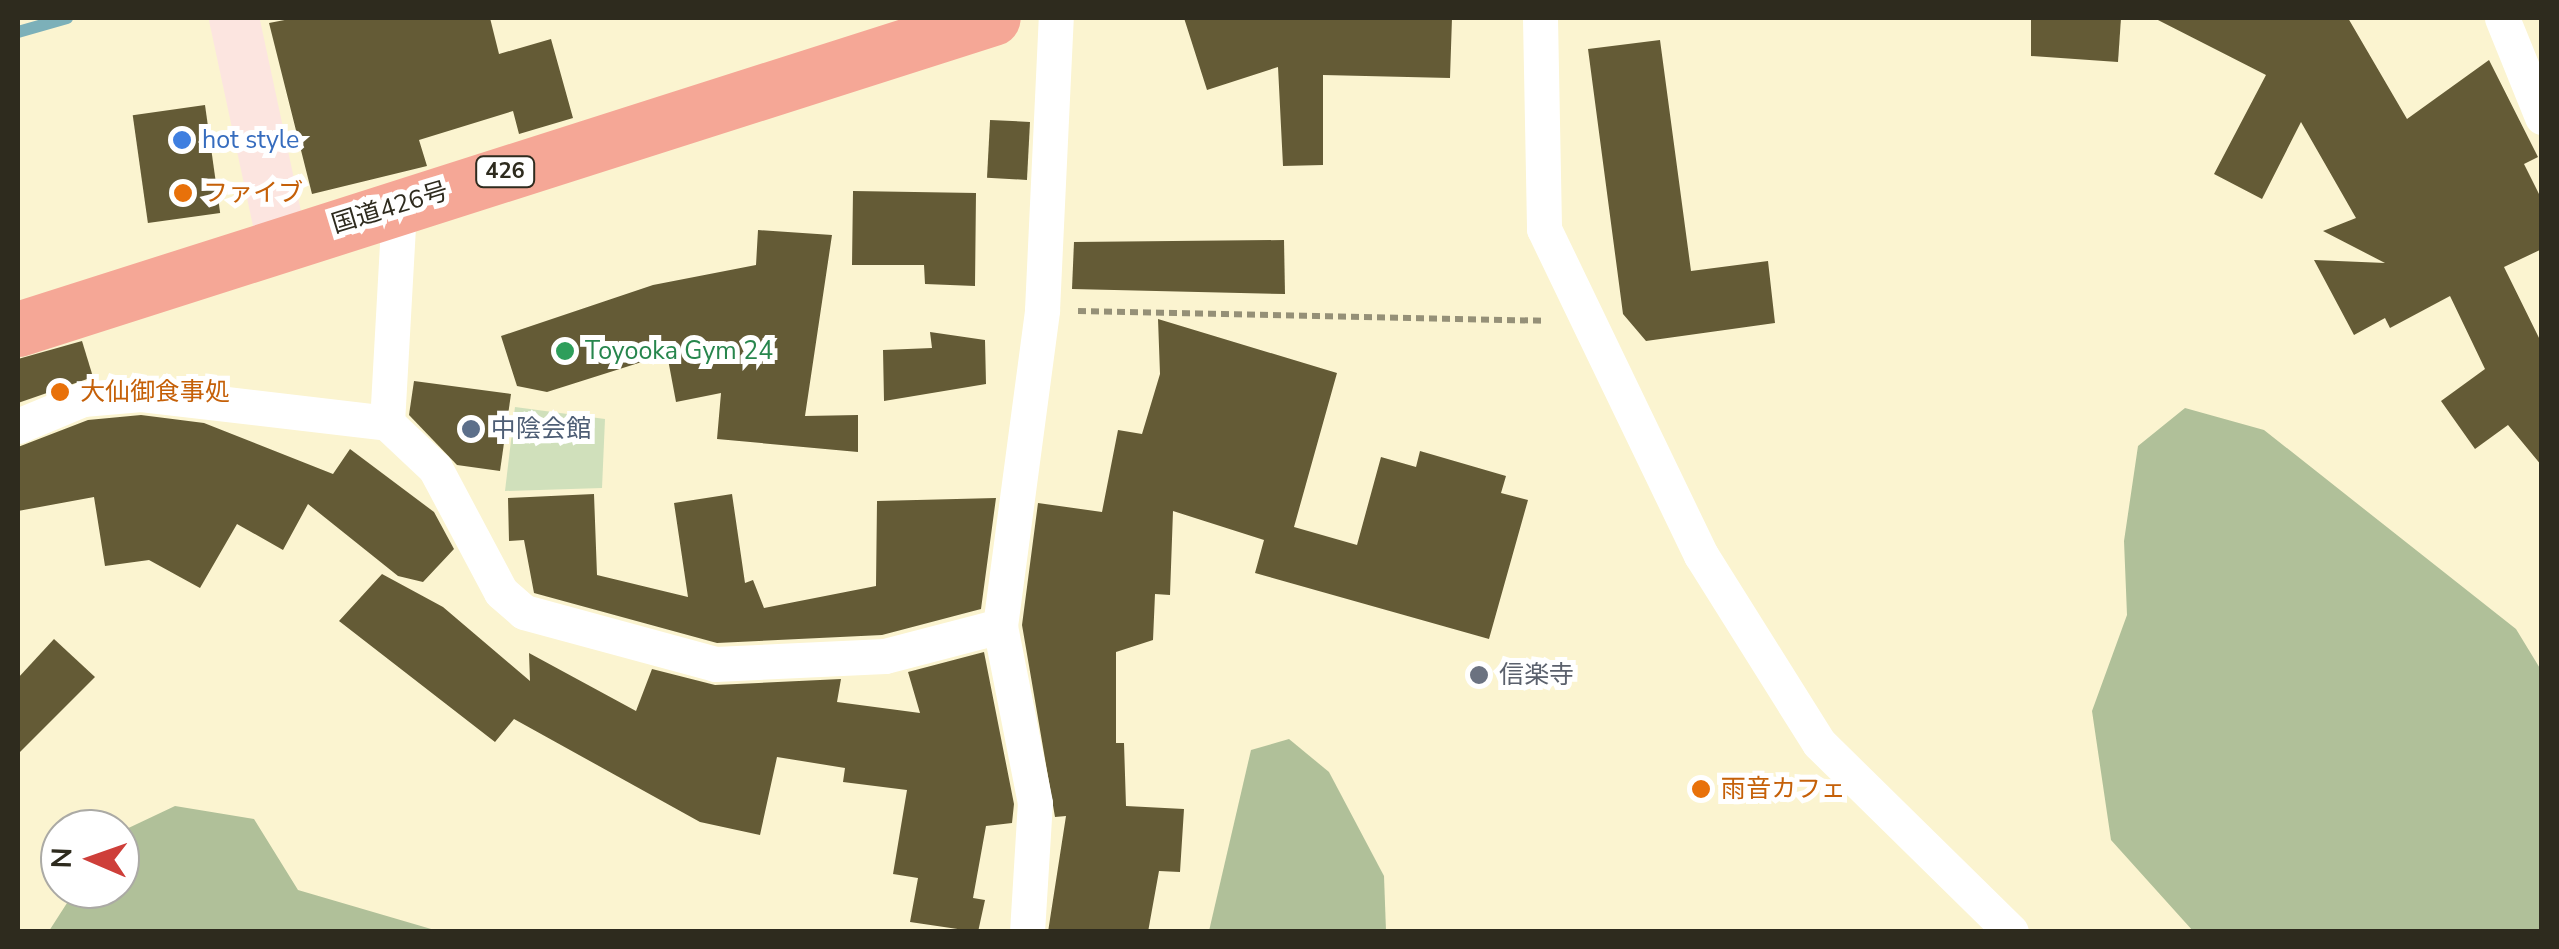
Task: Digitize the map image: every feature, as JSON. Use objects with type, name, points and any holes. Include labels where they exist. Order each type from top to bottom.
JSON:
[{"type":"highway","name":"国道426号","points":[[18,329],[993,18]]},
{"type":"street","points":[[234,18],[282,242]]},
{"type":"street","points":[[1027,932],[1035,802],[1000,626],[1042,310],[1056,18]]},
{"type":"street","points":[[1540,18],[1544,229],[1701,555],[1819,743],[2011,932]]},
{"type":"street","points":[[2502,18],[2542,117]]},
{"type":"street","points":[[387,423],[398,205]]},
{"type":"street","points":[[18,426],[83,399],[141,394],[387,423],[435,468],[501,592],[524,612],[715,664],[884,656],[1000,626]]},
{"type":"path","points":[[1042,310],[1558,322]]},
{"type":"green space","points":[[515,407],[605,419],[602,488],[505,491]]},
{"type":"green space","points":[[2185,408],[2264,430],[2516,629],[2541,670],[2541,931],[2193,931],[2111,840],[2092,711],[2127,615],[2124,541],[2138,446]]},
{"type":"green space","points":[[1289,739],[1329,772],[1384,876],[1386,931],[1209,931],[1251,750]]},
{"type":"green space","points":[[175,806],[254,819],[298,890],[438,931],[49,931],[63,909],[140,909],[140,823]]},
{"type":"building","points":[[295,18],[490,18],[499,54],[551,39],[573,118],[519,134],[513,111],[419,140],[427,166],[312,194],[269,23]]},
{"type":"building","points":[[1184,18],[1452,18],[1450,78],[1323,75],[1323,165],[1283,166],[1278,67],[1207,90]]},
{"type":"building","points":[[2031,18],[2121,18],[2118,62],[2031,56]]},
{"type":"building","points":[[2154,18],[2348,18],[2407,119],[2489,60],[2538,157],[2524,164],[2542,200],[2542,249],[2504,267],[2542,344],[2542,466],[2508,425],[2475,449],[2441,401],[2485,369],[2450,296],[2390,328],[2385,318],[2354,335],[2314,260],[2385,263],[2323,231],[2356,218],[2301,122],[2262,199],[2214,174],[2266,75]]},
{"type":"building","points":[[1660,40],[1691,271],[1768,261],[1775,323],[1646,341],[1623,314],[1588,49]]},
{"type":"building","points":[[205,105],[220,213],[148,223],[133,115]]},
{"type":"building","points":[[990,120],[1030,122],[1027,180],[987,178]]},
{"type":"building","points":[[853,191],[976,193],[975,286],[925,284],[924,265],[852,265]]},
{"type":"building","points":[[758,230],[832,235],[805,416],[858,415],[858,452],[717,439],[721,393],[676,402],[667,354],[547,392],[517,386],[501,336],[653,285],[756,265]]},
{"type":"building","points":[[1284,240],[1285,294],[1072,289],[1074,242]]},
{"type":"building","points":[[1158,319],[1337,373],[1294,527],[1357,545],[1381,457],[1416,467],[1420,451],[1506,476],[1501,493],[1528,500],[1489,639],[1255,573],[1264,540],[1173,511],[1170,595],[1155,594],[1153,640],[1116,652],[1116,743],[1124,743],[1126,806],[1184,809],[1180,872],[1159,871],[1148,932],[1048,932],[1066,816],[1055,817],[1022,625],[1038,503],[1102,512],[1118,430],[1142,434],[1160,374]]},
{"type":"building","points":[[930,332],[985,340],[986,384],[884,401],[883,350],[932,348]]},
{"type":"building","points":[[82,341],[93,377],[18,403],[18,359]]},
{"type":"building","name":"中陰会館","points":[[414,381],[511,394],[500,471],[457,465],[409,415]]},
{"type":"building","points":[[141,415],[204,423],[333,474],[350,449],[434,512],[454,549],[423,582],[398,576],[308,504],[283,550],[237,524],[200,588],[149,560],[105,566],[94,497],[18,511],[18,447],[88,420]]},
{"type":"building","points":[[594,494],[597,575],[688,597],[674,503],[732,494],[745,583],[753,580],[764,608],[876,586],[877,501],[996,498],[981,609],[882,635],[717,643],[534,593],[524,540],[509,541],[508,498]]},
{"type":"building","points":[[382,574],[443,607],[530,681],[529,653],[636,711],[652,669],[715,685],[841,679],[837,702],[920,713],[908,672],[984,652],[1014,804],[1012,823],[986,826],[973,898],[985,900],[978,932],[910,922],[918,878],[893,874],[907,790],[843,782],[845,768],[777,757],[760,835],[700,822],[514,719],[495,742],[339,621]]},
{"type":"building","points":[[54,639],[95,677],[18,754],[18,678]]},
{"type":"waterway","points":[[18,32],[67,18]]},
{"type":"place","name":"hot style","points":[[182,140]]},
{"type":"place","name":"ファイブ","points":[[183,193]]},
{"type":"place","name":"Toyooka Gym 24","points":[[565,351]]},
{"type":"place","name":"大仙御食事処","points":[[60,392]]},
{"type":"place","name":"中陰会館","points":[[471,429]]},
{"type":"place","name":"信楽寺","points":[[1479,675]]},
{"type":"place","name":"雨音カフェ","points":[[1701,789]]}]
